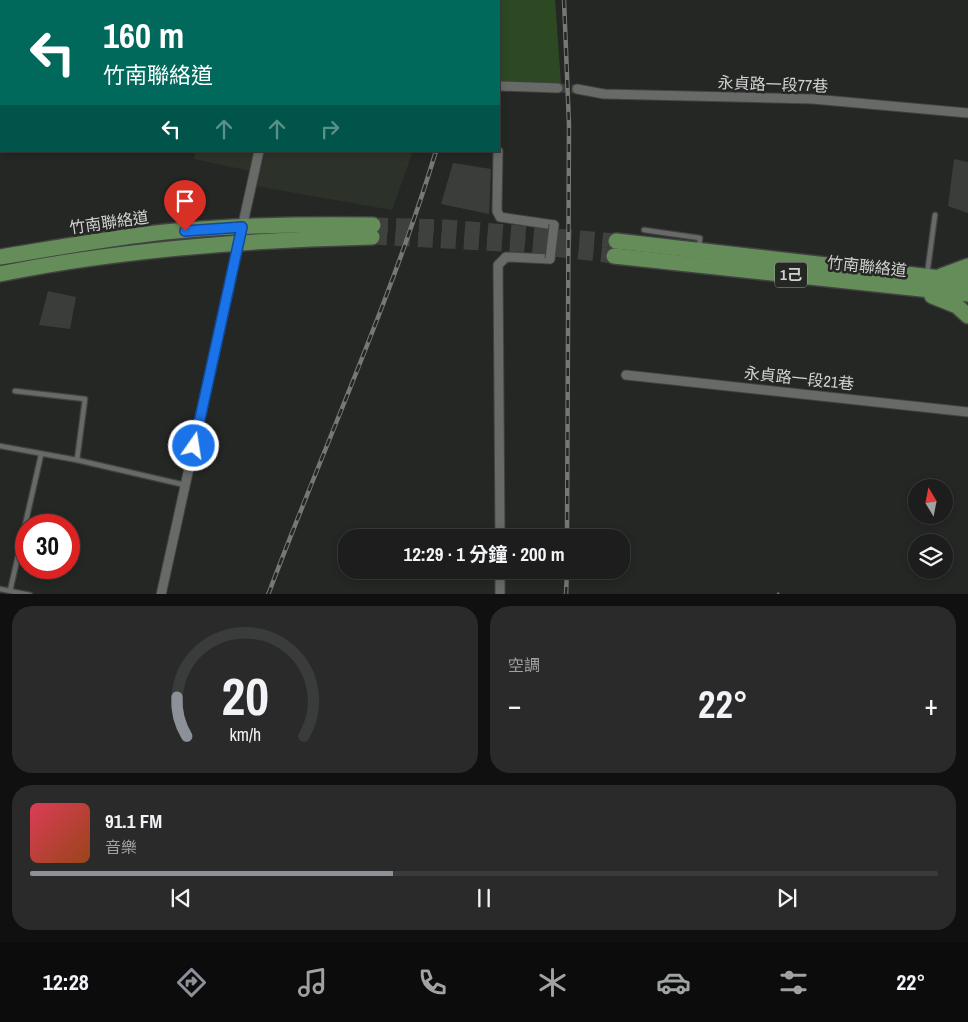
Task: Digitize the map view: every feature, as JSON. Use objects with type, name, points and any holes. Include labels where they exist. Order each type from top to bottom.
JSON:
[{"type":"main road","name":"竹南聯絡道","points":[[0,257],[98,240],[242,227],[373,231],[97,257],[0,274]]},
{"type":"main road","name":"竹南聯絡道","points":[[968,280],[699,250],[615,248],[968,294]]},
{"type":"main road","points":[[932,276],[968,266]]},
{"type":"main road","points":[[904,287],[945,300],[968,316]]},
{"type":"street","points":[[500,86],[558,88]]},
{"type":"street","name":"永貞路一段77巷","points":[[577,89],[604,94],[813,99],[968,114]]},
{"type":"street","points":[[160,594],[240,243],[259,152]]},
{"type":"street","points":[[498,152],[497,211],[500,217],[554,225],[550,259],[506,257],[498,265],[500,529]]},
{"type":"street","name":"永貞路一段21巷","points":[[626,375],[968,412]]},
{"type":"street","points":[[500,579],[500,594]]},
{"type":"lane","points":[[932,276],[935,215]]},
{"type":"lane","points":[[644,230],[700,238],[699,250]]},
{"type":"lane","points":[[14,391],[85,399],[77,460]]},
{"type":"lane","points":[[0,446],[41,455],[77,460],[185,485]]},
{"type":"lane","points":[[10,590],[41,455]]},
{"type":"lane","points":[[0,588],[30,594]]},
{"type":"path","points":[[778,594],[779,589]]},
{"type":"shaded area","points":[[196,152],[413,152],[392,210],[255,186],[259,173],[194,159]]},
{"type":"green space","points":[[500,0],[555,0],[561,83],[500,83]]},
{"type":"building","points":[[954,159],[968,162],[968,213],[948,206]]},
{"type":"building","points":[[453,163],[491,169],[489,214],[441,204]]},
{"type":"building","points":[[48,291],[76,297],[70,329],[39,325]]},
{"type":"tunnel","points":[[558,88],[577,89]]},
{"type":"tunnel","points":[[373,225],[446,227],[616,241]]},
{"type":"tunnel","points":[[372,237],[519,245],[614,256]]},
{"type":"railway","points":[[564,0],[569,125],[567,529]]},
{"type":"railway","points":[[268,594],[398,264],[436,152]]},
{"type":"railway","points":[[566,594],[567,579]]},
{"type":"route","points":[[185,231],[242,227],[194,446]]}]
